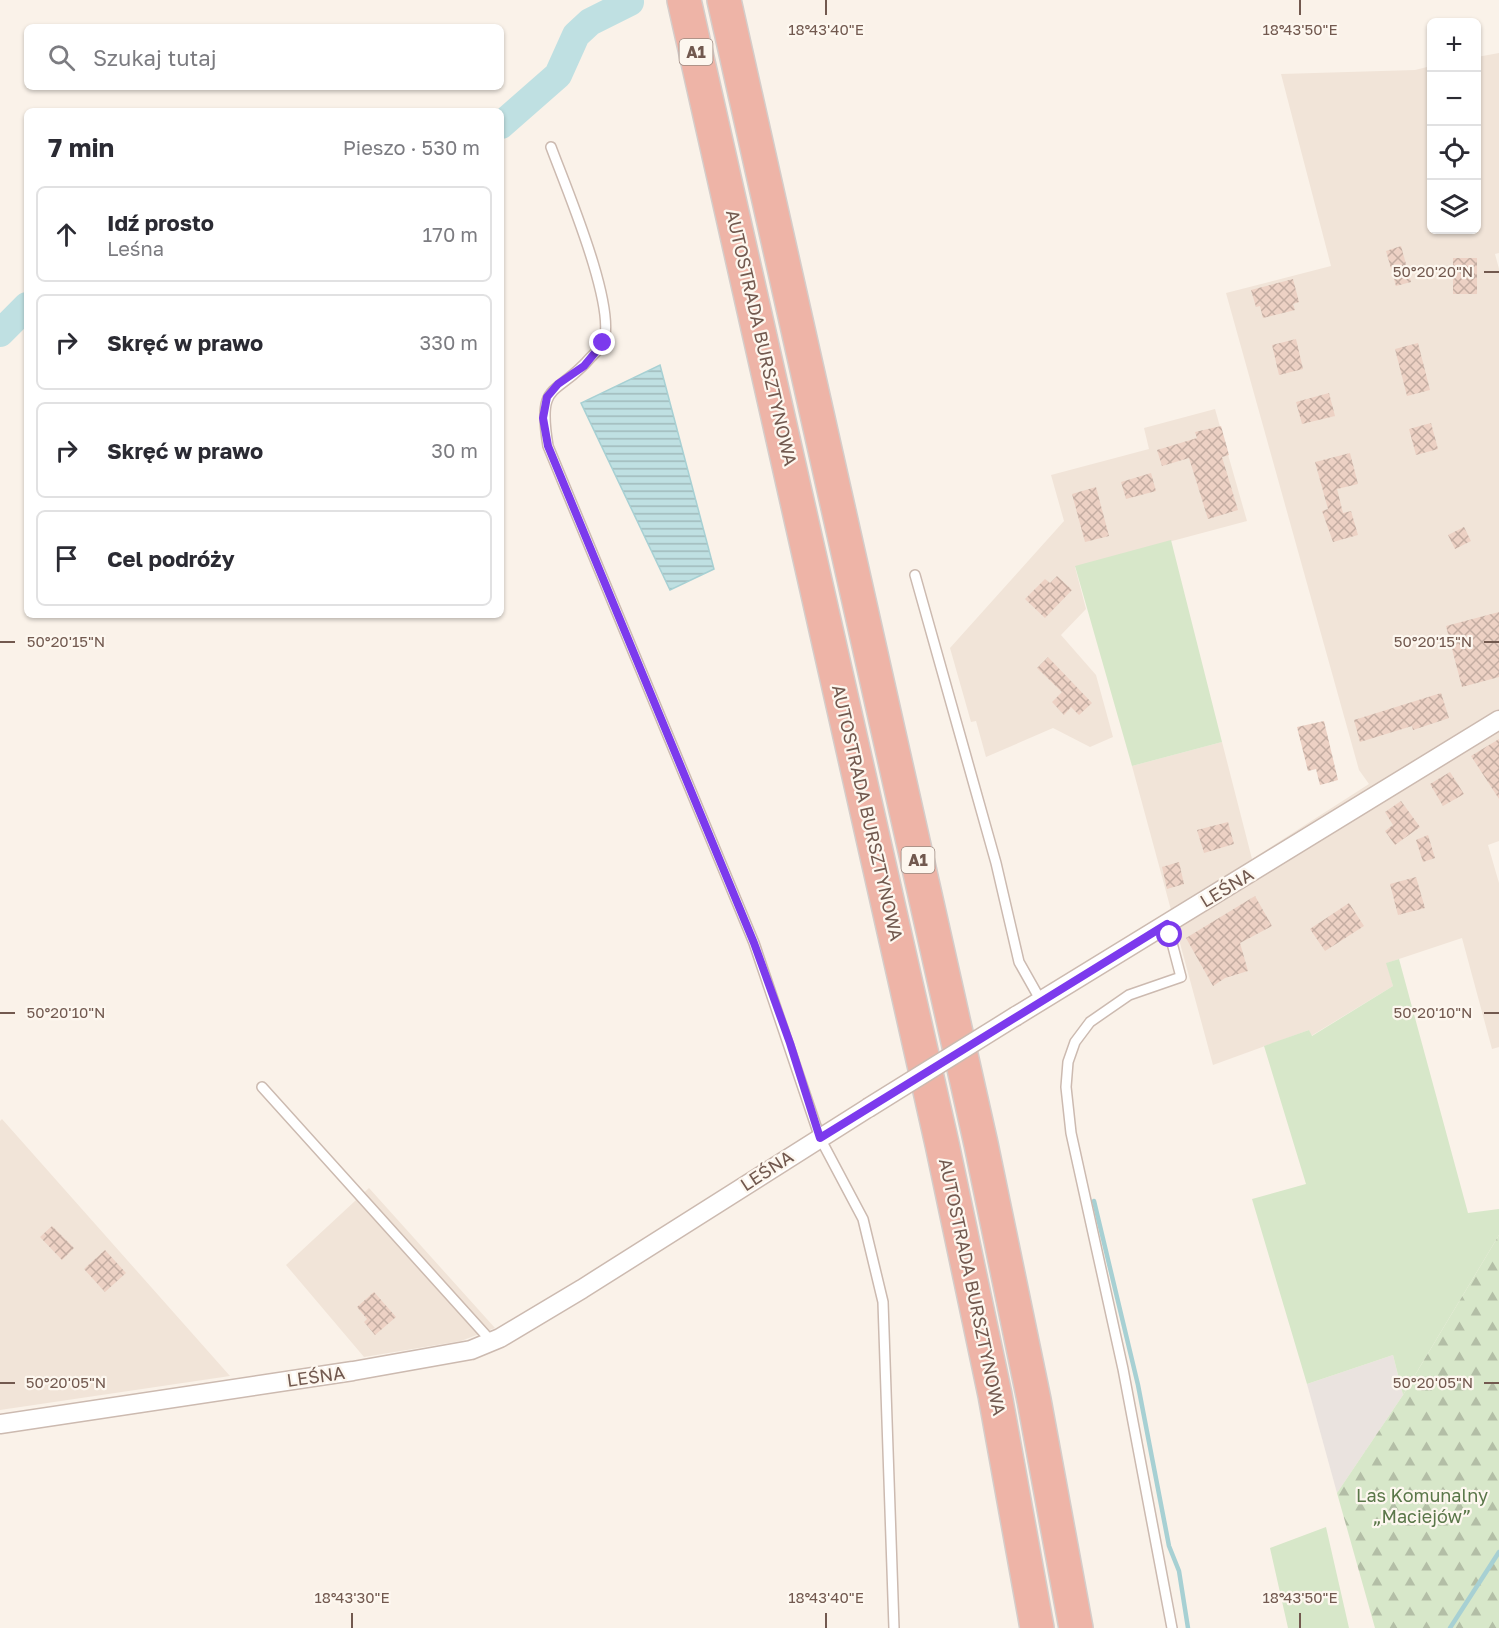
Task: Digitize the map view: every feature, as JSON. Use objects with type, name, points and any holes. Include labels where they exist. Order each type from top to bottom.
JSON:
[{"type":"highway","name":"AUTOSTRADA BURSZTYNOWA","points":[[684,0],[944,1156],[994,1395],[1037,1628]]},
{"type":"highway","name":"AUTOSTRADA BURSZTYNOWA","points":[[723,0],[986,1167],[1039,1422],[1076,1628]]},
{"type":"street","name":"LEŚNA","points":[[0,1424],[440,1358],[492,1342],[582,1289],[867,1108],[1499,720]]},
{"type":"lane","points":[[551,147],[590,256],[606,313],[603,343],[584,366],[558,384],[547,397],[543,418],[548,446],[754,943],[790,1043],[820,1138],[863,1219],[883,1302],[894,1628]]},
{"type":"lane","points":[[915,575],[996,863],[1019,962],[1041,1001]]},
{"type":"lane","points":[[1167,924],[1181,977],[1129,995],[1090,1022],[1075,1042],[1068,1062],[1066,1087],[1071,1133],[1129,1399],[1172,1628]]},
{"type":"lane","points":[[262,1087],[492,1342]]},
{"type":"shaded area","points":[[1499,53],[1499,253],[1495,254],[1499,269],[1499,841],[1488,845],[1499,883],[1499,1047],[1492,1049],[1462,938],[1387,963],[1393,986],[1311,1036],[1309,1030],[1213,1065],[1132,766],[1222,742],[1252,859],[1369,784],[1359,770],[1226,293],[1331,266],[1281,74],[1415,70],[1427,67],[1427,234],[1481,234],[1481,56]]},
{"type":"shaded area","points":[[1215,409],[1247,521],[1075,567],[1086,609],[1061,635],[1096,675],[1113,737],[1090,747],[1053,728],[986,757],[976,721],[971,722],[950,648],[1064,521],[1051,475],[1149,449],[1144,428]]},
{"type":"shaded area","points":[[2,1119],[230,1376],[0,1410],[0,1121]]},
{"type":"shaded area","points":[[369,1188],[495,1328],[461,1341],[364,1357],[286,1265]]},
{"type":"shaded area","points":[[1393,1355],[1403,1395],[1337,1493],[1307,1384]]},
{"type":"green space","points":[[1171,540],[1222,742],[1132,766],[1075,566]]},
{"type":"green space","points":[[1399,959],[1468,1213],[1499,1209],[1499,1235],[1403,1395],[1393,1355],[1307,1384],[1252,1199],[1306,1184],[1264,1046],[1309,1030],[1312,1036],[1393,986],[1386,963]]},
{"type":"green space","name":"Las Komunalny „Maciejów”","points":[[1499,1235],[1499,1628],[1375,1628],[1337,1493],[1403,1395]]},
{"type":"green space","points":[[1326,1527],[1349,1628],[1288,1628],[1270,1548]]},
{"type":"water","points":[[660,365],[714,569],[670,590],[581,403]]},
{"type":"building","points":[[1401,246],[1411,282],[1396,286],[1386,251]]},
{"type":"building","points":[[1453,258],[1477,258],[1477,294],[1453,294]]},
{"type":"building","points":[[1293,279],[1299,302],[1293,304],[1295,310],[1263,318],[1260,306],[1256,307],[1251,290]]},
{"type":"building","points":[[1296,339],[1303,369],[1279,375],[1272,345]]},
{"type":"building","points":[[1418,343],[1430,390],[1407,396],[1395,349]]},
{"type":"building","points":[[1329,393],[1335,416],[1302,424],[1296,402]]},
{"type":"building","points":[[1431,423],[1438,449],[1416,455],[1409,429]]},
{"type":"building","points":[[1221,426],[1229,455],[1222,457],[1238,510],[1208,519],[1189,458],[1162,466],[1157,450],[1197,438],[1195,432]]},
{"type":"building","points":[[1350,453],[1358,484],[1337,489],[1343,513],[1351,511],[1358,535],[1333,542],[1322,511],[1328,509],[1315,462]]},
{"type":"building","points":[[1151,473],[1156,491],[1126,499],[1121,482]]},
{"type":"building","points":[[1096,487],[1109,536],[1085,542],[1072,494]]},
{"type":"building","points":[[1464,527],[1471,541],[1455,549],[1448,535]]},
{"type":"building","points":[[1057,576],[1072,590],[1045,618],[1025,599],[1045,579],[1050,583]]},
{"type":"building","points":[[1499,612],[1499,677],[1462,687],[1446,626]]},
{"type":"building","points":[[1048,657],[1092,703],[1079,715],[1071,707],[1064,715],[1052,702],[1062,692],[1037,668]]},
{"type":"building","points":[[1441,693],[1449,718],[1413,730],[1412,726],[1360,742],[1354,720]]},
{"type":"building","points":[[1324,721],[1338,780],[1320,785],[1316,769],[1308,771],[1297,727]]},
{"type":"building","points":[[1499,739],[1499,799],[1471,756]]},
{"type":"building","points":[[1450,772],[1464,794],[1443,806],[1430,784]]},
{"type":"building","points":[[1401,801],[1420,827],[1395,845],[1385,831],[1393,825],[1385,812]]},
{"type":"building","points":[[1228,822],[1234,844],[1204,853],[1197,830]]},
{"type":"building","points":[[1428,835],[1435,858],[1423,862],[1416,840]]},
{"type":"building","points":[[1179,862],[1184,884],[1167,889],[1162,867]]},
{"type":"building","points":[[1416,877],[1425,908],[1398,915],[1390,884]]},
{"type":"building","points":[[1255,896],[1272,926],[1240,943],[1248,971],[1225,978],[1213,986],[1186,938]]},
{"type":"building","points":[[1349,903],[1364,926],[1325,951],[1310,929]]},
{"type":"building","points":[[52,1226],[74,1248],[62,1260],[40,1237]]},
{"type":"building","points":[[105,1250],[126,1273],[105,1292],[84,1269]]},
{"type":"building","points":[[374,1292],[396,1317],[375,1335],[364,1322],[367,1319],[357,1307]]},
{"type":"waterway","points":[[504,122],[558,75],[576,35],[590,22],[630,2]]},
{"type":"waterway","points":[[0,333],[24,309]]},
{"type":"waterway","points":[[1094,1201],[1138,1385],[1169,1546],[1179,1571],[1188,1628]]},
{"type":"waterway","points":[[1450,1628],[1499,1552]]},
{"type":"route","points":[[603,343],[584,366],[558,384],[547,397],[543,418],[548,446],[754,943],[790,1043],[820,1138],[1167,924],[1170,935]]}]
